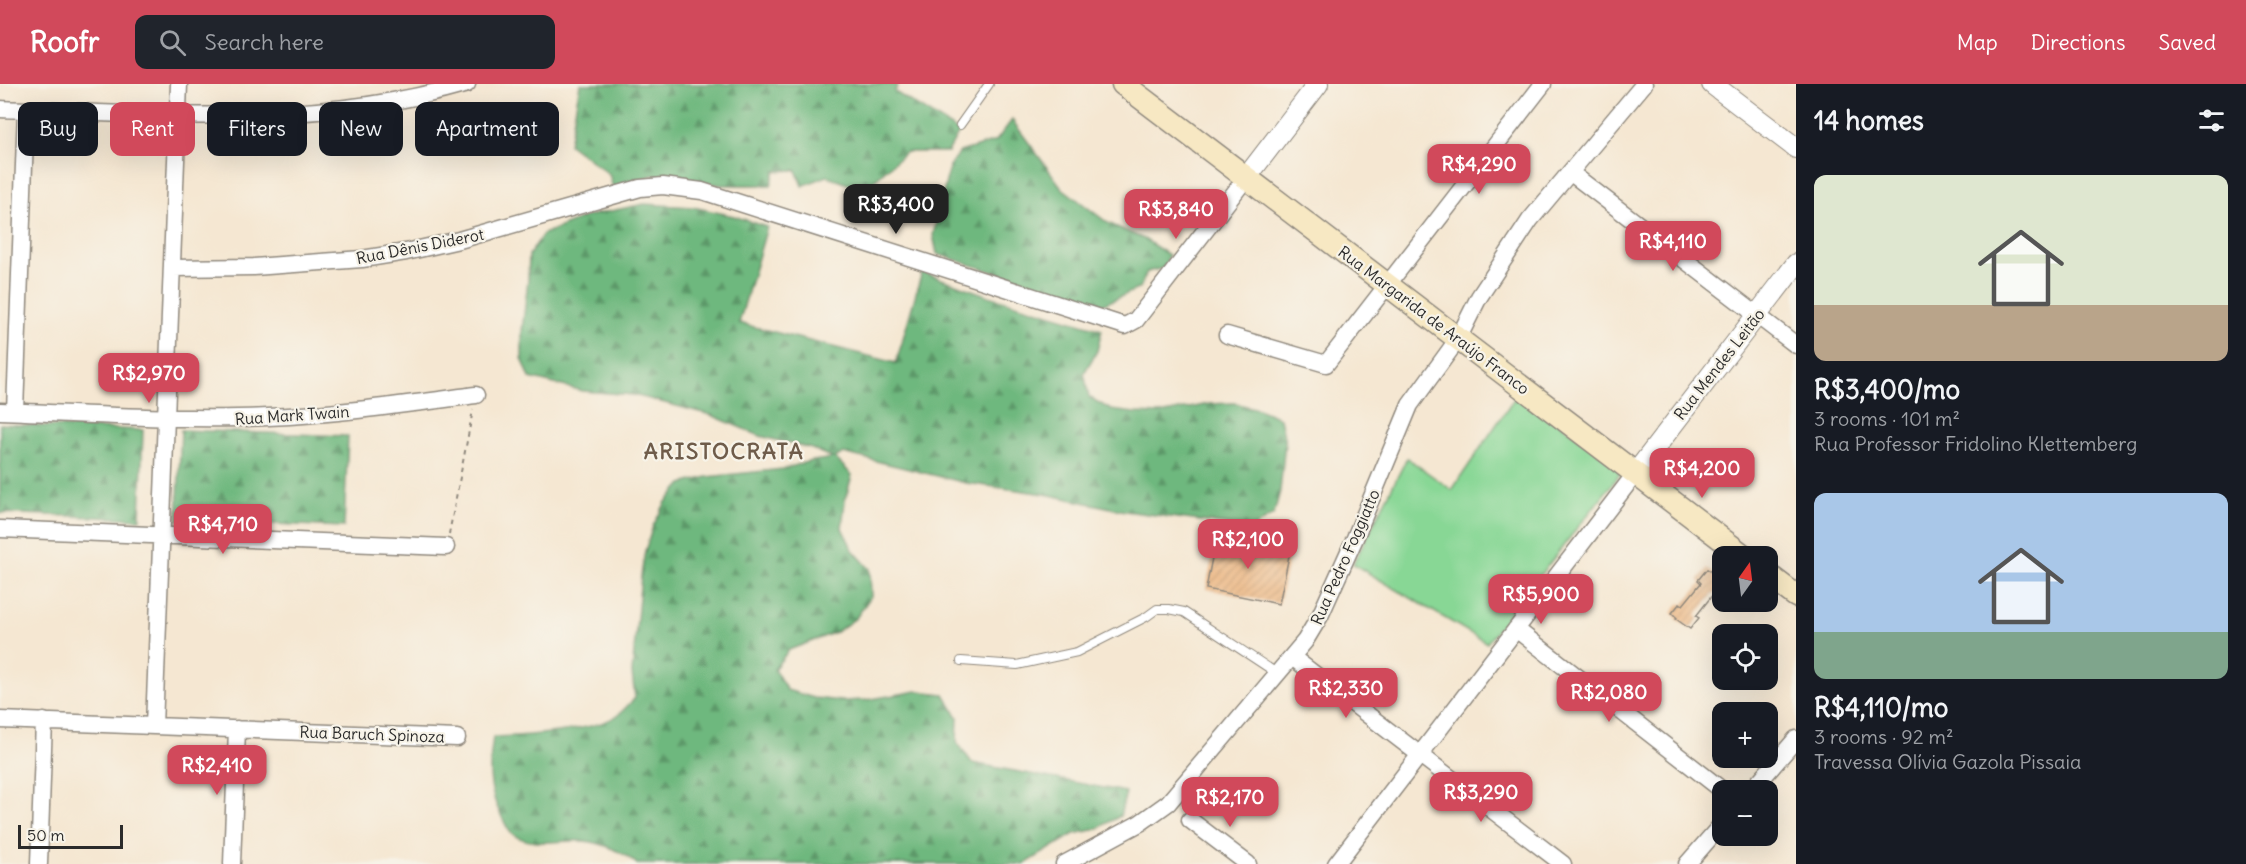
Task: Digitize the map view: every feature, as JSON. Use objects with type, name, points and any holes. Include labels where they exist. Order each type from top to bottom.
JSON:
[{"type":"main road","name":"Rua Margarida de Araújo Franco","points":[[1123,84],[1731,546]]},
{"type":"main road","points":[[1778,582],[1796,596]]},
{"type":"street","points":[[178,102],[179,84]]},
{"type":"street","points":[[195,116],[259,116],[342,108],[420,96],[467,84]]},
{"type":"street","points":[[1246,178],[1318,84]]},
{"type":"street","points":[[1227,335],[1326,364],[1543,84]]},
{"type":"street","name":"Rua Pedro Foggiatto","points":[[1064,864],[1140,823],[1168,803],[1305,641],[1320,616],[1369,507],[1410,405],[1458,339],[1479,297],[1530,220],[1644,84]]},
{"type":"street","points":[[1712,84],[1796,148]]},
{"type":"street","points":[[0,109],[18,110]]},
{"type":"street","points":[[8,411],[24,156]]},
{"type":"street","points":[[154,726],[176,156]]},
{"type":"street","points":[[1571,173],[1796,345]]},
{"type":"street","name":"Rua Dênis Diderot","points":[[172,268],[314,264],[406,252],[503,229],[620,194],[663,186],[702,191],[1118,325],[1130,325],[1246,178]]},
{"type":"street","name":"Rua Mendes Leitão","points":[[1336,864],[1796,264]]},
{"type":"street","name":"Rua Mark Twain","points":[[8,411],[222,419],[314,415],[476,395]]},
{"type":"street","points":[[0,529],[446,547]]},
{"type":"street","points":[[1516,629],[1712,782]]},
{"type":"street","points":[[1292,657],[1563,864]]},
{"type":"street","name":"Rua Baruch Spinoza","points":[[0,720],[457,738]]},
{"type":"street","points":[[39,864],[44,721]]},
{"type":"street","points":[[232,864],[237,729]]},
{"type":"street","points":[[1761,780],[1796,739]]},
{"type":"street","points":[[1190,820],[1248,864]]},
{"type":"street","points":[[1687,864],[1712,835]]},
{"type":"lane","points":[[960,125],[989,84]]},
{"type":"lane","points":[[961,661],[1017,665],[1077,652],[1146,617],[1157,609],[1169,609],[1185,612],[1278,674]]},
{"type":"path","points":[[446,547],[476,395]]},
{"type":"green space","points":[[580,84],[898,84],[895,92],[959,132],[948,152],[906,152],[863,190],[827,176],[802,186],[796,170],[775,171],[771,185],[721,185],[653,175],[613,188],[609,174],[569,144]]},
{"type":"green space","points":[[1012,120],[1062,188],[1108,223],[1144,239],[1169,255],[1164,268],[1147,272],[1140,288],[1100,306],[937,254],[933,235],[950,165],[960,152],[996,141]]},
{"type":"green space","points":[[644,204],[693,207],[734,216],[767,227],[739,323],[896,363],[922,272],[989,296],[1102,330],[1097,351],[1084,373],[1089,397],[1111,410],[1160,414],[1209,404],[1234,403],[1280,418],[1285,442],[1280,491],[1274,514],[1253,528],[1125,511],[1045,494],[966,483],[843,453],[835,458],[852,475],[845,501],[842,528],[853,550],[870,569],[871,596],[856,618],[836,632],[789,650],[774,669],[787,690],[814,698],[841,701],[866,700],[917,691],[944,694],[958,717],[957,742],[972,763],[1126,792],[1120,816],[1097,829],[1074,834],[1025,864],[637,864],[625,855],[597,843],[527,841],[511,833],[496,804],[491,785],[493,737],[558,732],[593,725],[618,715],[635,698],[632,673],[641,576],[645,551],[653,526],[666,502],[682,484],[707,477],[783,469],[833,458],[812,449],[760,436],[711,415],[634,395],[583,391],[530,378],[522,358],[529,255],[543,234],[587,216]]},
{"type":"green space","points":[[1518,393],[1623,470],[1487,643],[1353,564],[1407,458],[1452,490]]},
{"type":"green space","points":[[0,424],[143,430],[140,519],[0,513]]},
{"type":"green space","points":[[181,430],[348,436],[344,527],[177,520]]},
{"type":"building","points":[[1216,537],[1290,551],[1279,604],[1206,589]]},
{"type":"building","points":[[1707,569],[1712,572],[1712,596],[1696,616],[1699,618],[1690,629],[1676,619],[1672,613],[1680,603],[1683,605],[1701,583],[1698,580]]},
{"type":"district","name":"ARISTOCRATA","points":[[724,451]]}]
